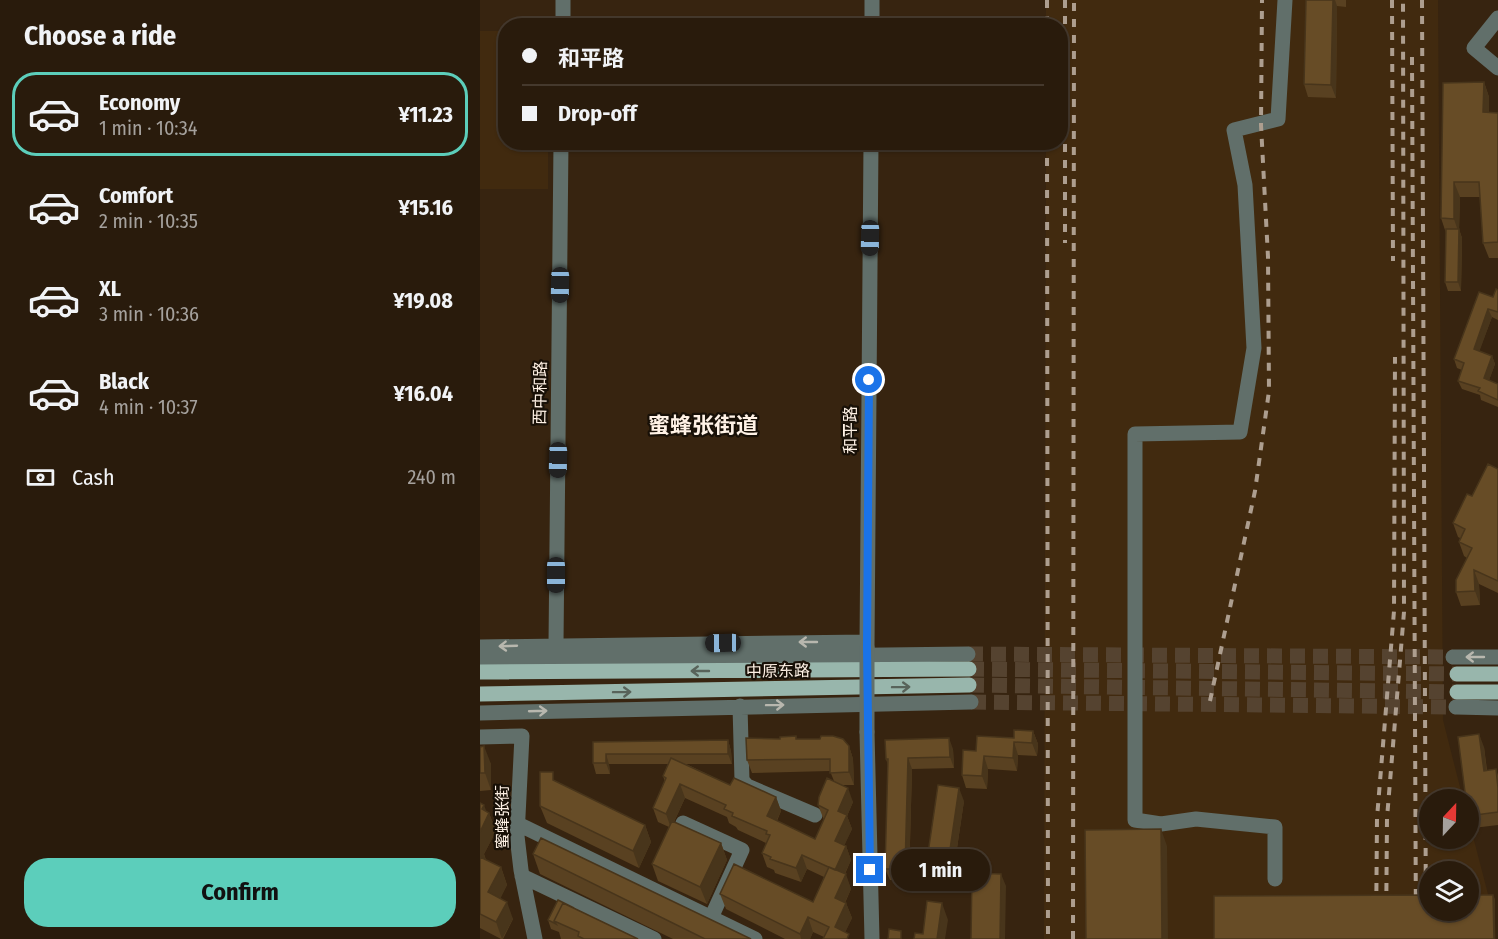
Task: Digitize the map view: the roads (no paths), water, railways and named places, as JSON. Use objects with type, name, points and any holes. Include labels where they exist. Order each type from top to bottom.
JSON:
[{"type":"main road","name":"中原东路","points":[[480,672],[968,661]]},
{"type":"main road","points":[[1457,674],[1498,674]]},
{"type":"main road","name":"中原东路","points":[[480,694],[969,685]]},
{"type":"main road","points":[[1457,700],[1498,692]]},
{"type":"street","points":[[563,0],[563,18]]},
{"type":"street","points":[[872,0],[872,18]]},
{"type":"street","points":[[1275,879],[1275,827],[1196,819],[1161,824],[1135,820],[1135,434],[1240,432],[1254,348],[1245,185],[1234,130],[1278,119],[1285,0]]},
{"type":"street","points":[[1498,18],[1474,48],[1498,68]]},
{"type":"street","name":"西中和路","points":[[556,645],[561,150]]},
{"type":"street","name":"和平路","points":[[871,150],[867,732],[872,939]]},
{"type":"street","points":[[480,647],[867,644]]},
{"type":"street","points":[[1453,657],[1498,657]]},
{"type":"street","points":[[480,660],[968,661]]},
{"type":"street","points":[[1457,700],[1498,708]]},
{"type":"street","points":[[480,713],[970,702]]},
{"type":"street","points":[[740,706],[742,780],[747,786],[815,815]]},
{"type":"street","name":"蜜蜂张街","points":[[480,737],[522,736],[518,824],[522,876],[535,939]]},
{"type":"street","points":[[683,823],[742,850],[740,868],[711,918]]},
{"type":"street","points":[[518,824],[755,939]]},
{"type":"street","points":[[522,876],[654,939]]},
{"type":"tunnel","points":[[968,654],[1453,657]]},
{"type":"tunnel","points":[[969,669],[1457,674]]},
{"type":"tunnel","points":[[969,685],[1457,692]]},
{"type":"tunnel","points":[[971,702],[1456,707]]},
{"type":"railway","points":[[1047,0],[1047,18]]},
{"type":"railway","points":[[1065,0],[1065,18]]},
{"type":"railway","points":[[1073,939],[1074,0]]},
{"type":"railway","points":[[1210,701],[1255,491],[1269,391],[1268,257],[1261,125],[1262,0]]},
{"type":"railway","points":[[1392,0],[1393,261]]},
{"type":"railway","points":[[1386,939],[1387,818],[1404,612],[1403,0]]},
{"type":"railway","points":[[1422,0],[1426,939]]},
{"type":"railway","points":[[1412,57],[1416,939]]},
{"type":"railway","points":[[1047,150],[1048,939]]},
{"type":"railway","points":[[1065,150],[1065,243]]},
{"type":"railway","points":[[1376,939],[1377,818],[1394,611],[1395,357]]},
{"type":"district","name":"蜜蜂张街道","points":[[703,425]]}]
